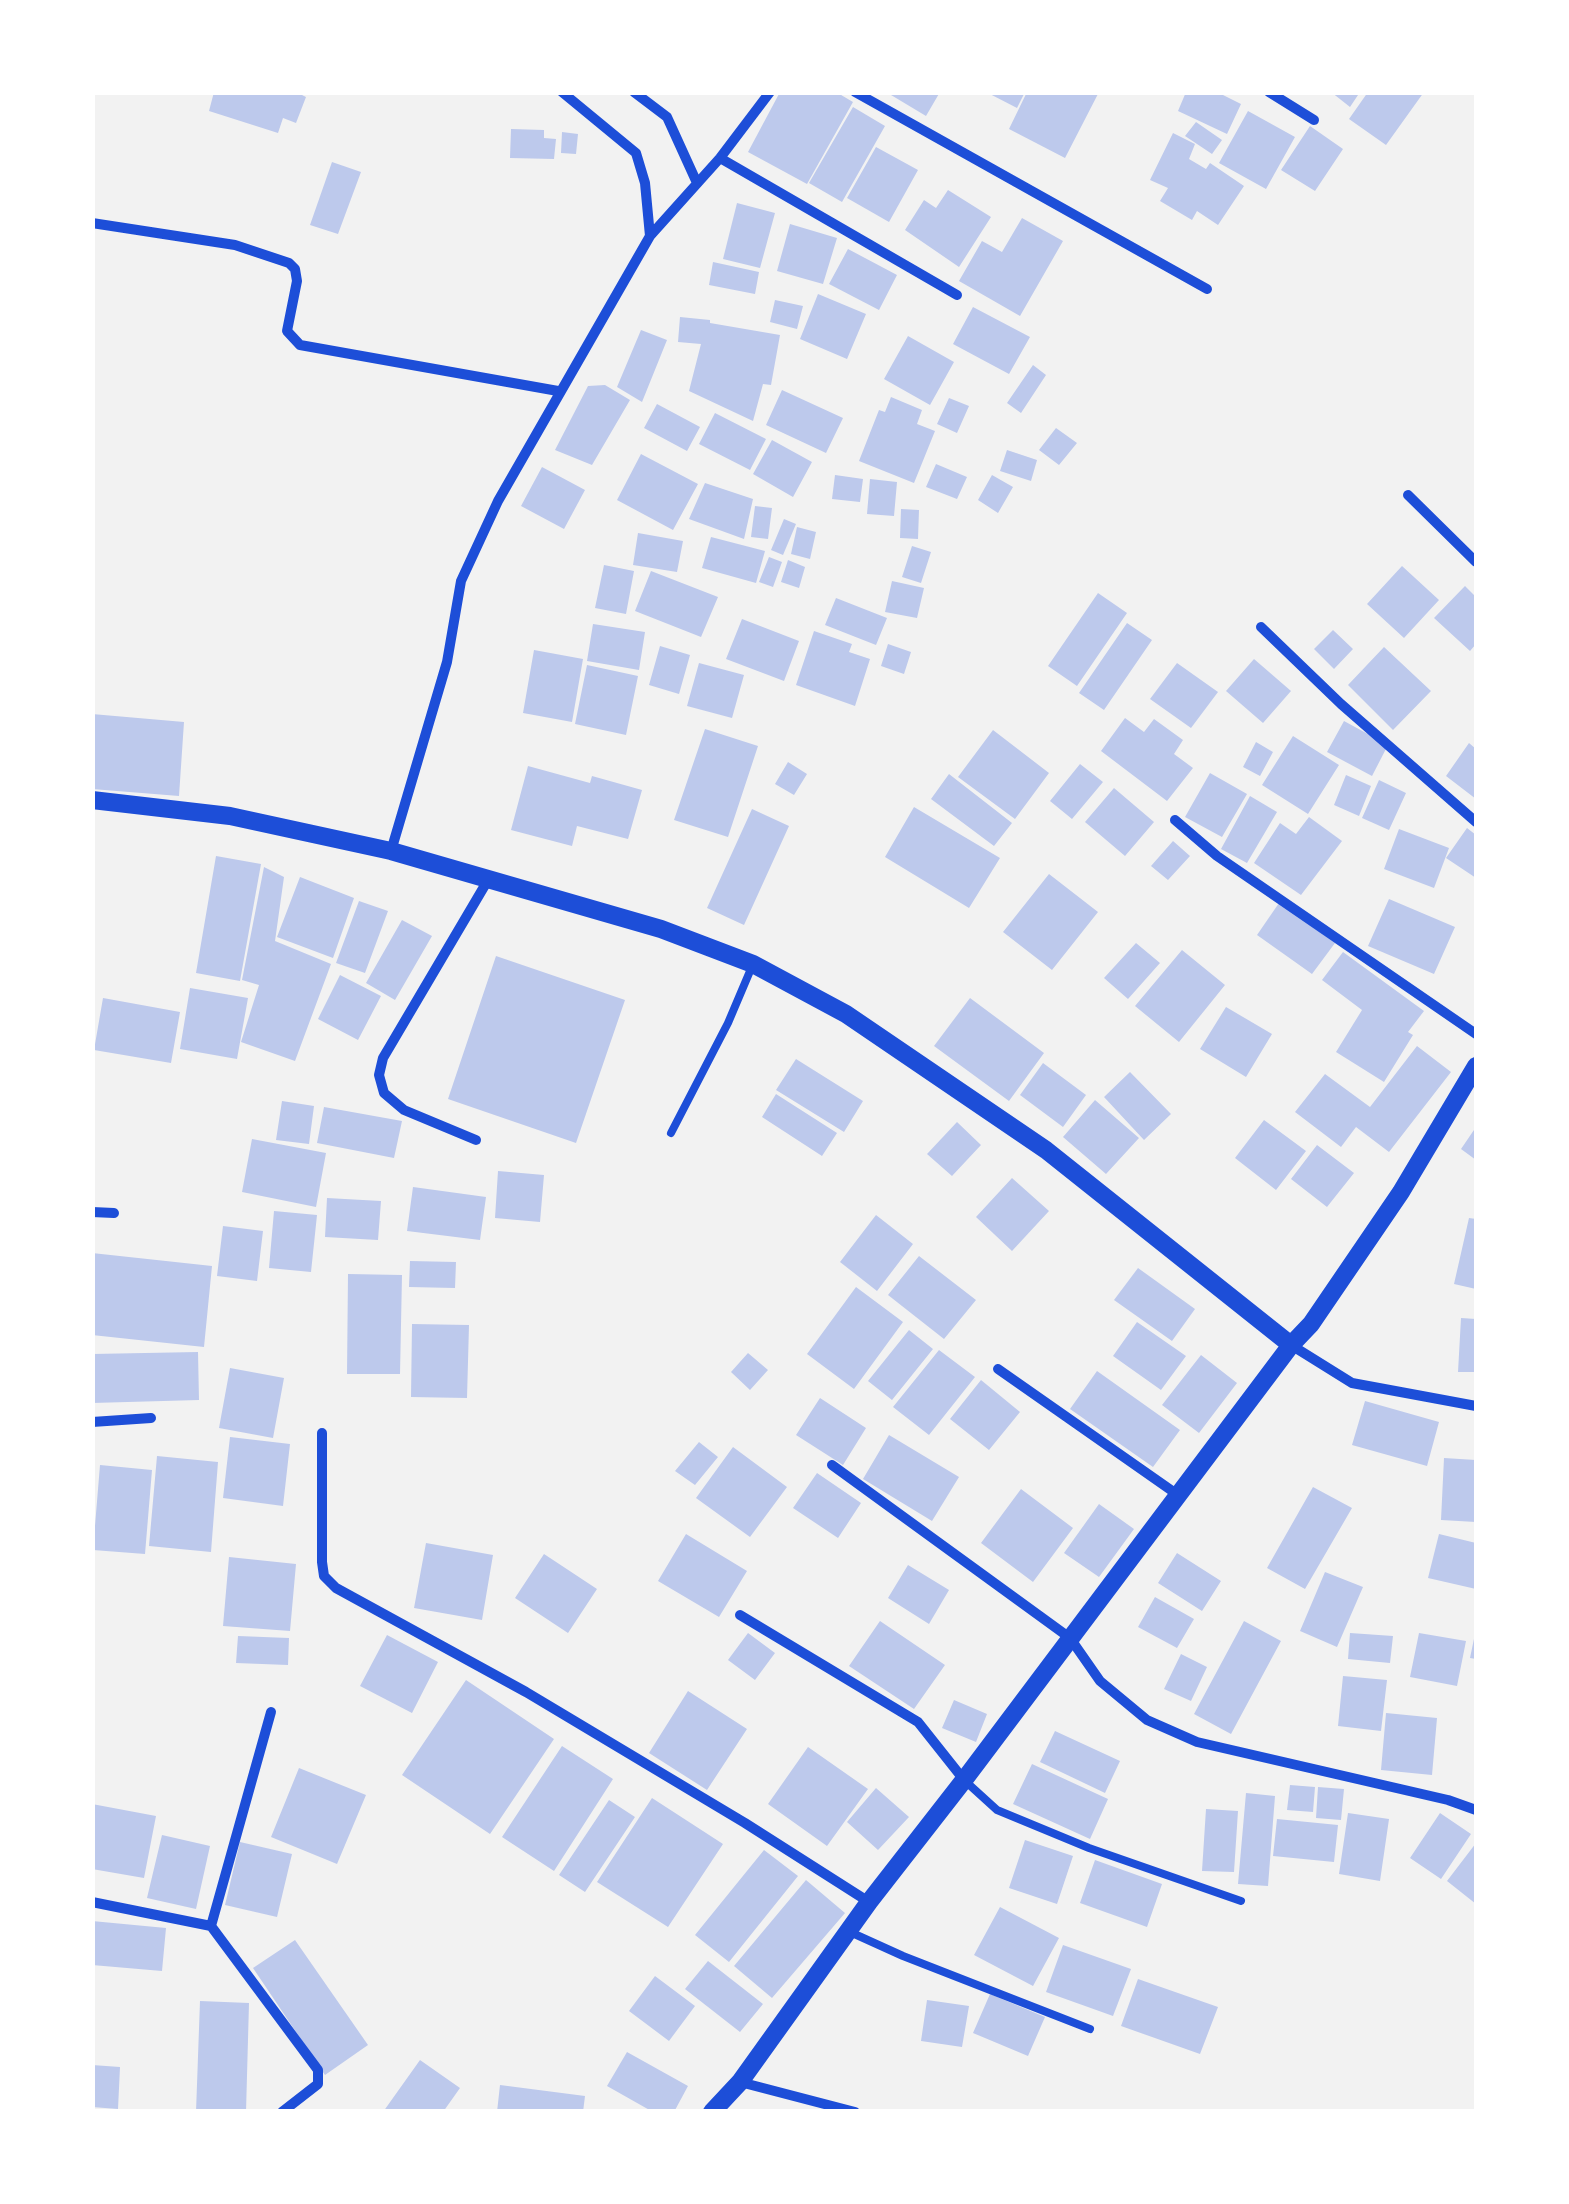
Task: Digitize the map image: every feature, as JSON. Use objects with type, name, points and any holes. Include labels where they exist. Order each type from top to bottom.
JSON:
[{"type":"street","points":[[562,92],[636,154],[645,183],[650,236]]},
{"type":"street","points":[[634,92],[667,117],[697,184]]},
{"type":"street","points":[[391,851],[446,662],[461,582],[498,501],[650,236],[720,158],[770,92]]},
{"type":"street","points":[[855,92],[1207,288]]},
{"type":"street","points":[[1269,92],[1314,120]]},
{"type":"street","points":[[720,158],[957,294]]},
{"type":"street","points":[[92,223],[236,245],[290,262],[297,281],[286,330],[300,345],[558,392]]},
{"type":"street","points":[[1408,495],[1476,562]]},
{"type":"street","points":[[1261,627],[1341,704],[1476,822]]},
{"type":"street","points":[[92,800],[230,816],[391,851],[661,929],[754,964],[846,1014],[1046,1150],[1291,1346],[1352,1382],[1476,1406]]},
{"type":"street","points":[[1175,820],[1246,876],[1476,1034]]},
{"type":"street","points":[[476,1140],[404,1110],[384,1093],[379,1075],[384,1058],[488,880]]},
{"type":"street","points":[[712,2112],[740,2082],[869,1902],[1310,1324],[1401,1192],[1476,1066]]},
{"type":"street","points":[[92,1212],[114,1213]]},
{"type":"street","points":[[998,1369],[1178,1495]]},
{"type":"street","points":[[92,1422],[151,1418]]},
{"type":"street","points":[[322,1433],[322,1562],[324,1576],[336,1588],[526,1692],[869,1902]]},
{"type":"street","points":[[832,1465],[1070,1638],[1100,1681],[1147,1720],[1197,1742],[1448,1800],[1476,1810]]},
{"type":"street","points":[[740,1615],[918,1722],[964,1780]]},
{"type":"street","points":[[211,1926],[271,1712]]},
{"type":"street","points":[[92,1902],[211,1926],[318,2070],[318,2084],[282,2112]]},
{"type":"street","points":[[740,2082],[855,2112]]},
{"type":"lane","points":[[671,1133],[754,964]]},
{"type":"lane","points":[[964,1780],[997,1810],[1089,1848],[1241,1902]]},
{"type":"lane","points":[[850,1932],[1090,2029]]},
{"type":"building","points":[[214,92],[296,92],[306,97],[296,123],[283,118],[278,133],[209,111]]},
{"type":"building","points":[[780,92],[836,92],[853,102],[807,184],[748,152]]},
{"type":"building","points":[[886,92],[940,92],[926,116]]},
{"type":"building","points":[[986,92],[1025,92],[1017,108]]},
{"type":"building","points":[[1027,92],[1099,92],[1065,158],[1009,129]]},
{"type":"building","points":[[1186,92],[1217,92],[1241,104],[1227,134],[1178,111]]},
{"type":"building","points":[[1331,92],[1360,92],[1350,107]]},
{"type":"building","points":[[1368,92],[1424,92],[1386,145],[1349,119]]},
{"type":"building","points":[[853,107],[885,126],[842,202],[809,183]]},
{"type":"building","points":[[1248,111],[1295,137],[1266,189],[1219,163]]},
{"type":"building","points":[[1196,122],[1222,140],[1212,154],[1185,136]]},
{"type":"building","points":[[1310,126],[1343,149],[1315,191],[1281,170]]},
{"type":"building","points":[[511,129],[544,130],[544,138],[556,139],[554,159],[510,158]]},
{"type":"building","points":[[562,132],[578,134],[576,154],[561,153]]},
{"type":"building","points":[[1173,133],[1195,144],[1189,159],[1206,169],[1210,163],[1244,186],[1218,225],[1197,211],[1192,220],[1160,201],[1168,188],[1150,180]]},
{"type":"building","points":[[876,147],[918,170],[889,222],[847,198]]},
{"type":"building","points":[[332,162],[361,172],[338,234],[310,225]]},
{"type":"building","points":[[948,190],[991,217],[959,267],[905,230],[924,200],[936,208]]},
{"type":"building","points":[[737,203],[775,213],[760,268],[723,259]]},
{"type":"building","points":[[1022,218],[1063,241],[1020,316],[959,281],[982,241],[1002,252]]},
{"type":"building","points":[[790,224],[837,238],[823,284],[777,271]]},
{"type":"building","points":[[848,249],[897,275],[879,310],[829,284]]},
{"type":"building","points":[[713,262],[759,272],[755,294],[709,285]]},
{"type":"building","points":[[818,294],[866,314],[847,359],[800,339]]},
{"type":"building","points":[[775,300],[803,306],[797,329],[770,322]]},
{"type":"building","points":[[973,307],[1030,337],[1009,374],[953,344]]},
{"type":"building","points":[[680,317],[780,335],[771,385],[763,384],[753,421],[689,391],[701,344],[678,342]]},
{"type":"building","points":[[641,330],[667,340],[642,402],[617,387]]},
{"type":"building","points":[[908,336],[954,362],[930,405],[884,379]]},
{"type":"building","points":[[1033,365],[1046,375],[1021,413],[1007,403]]},
{"type":"building","points":[[605,385],[630,400],[592,465],[555,450],[588,386]]},
{"type":"building","points":[[782,390],[843,418],[826,453],[766,425]]},
{"type":"building","points":[[891,397],[922,410],[917,424],[935,431],[914,483],[859,461],[879,410],[885,412]]},
{"type":"building","points":[[949,398],[969,406],[957,433],[937,424]]},
{"type":"building","points":[[657,404],[700,427],[687,451],[644,428]]},
{"type":"building","points":[[715,413],[766,439],[750,470],[699,444]]},
{"type":"building","points":[[1056,428],[1077,443],[1059,465],[1039,450]]},
{"type":"building","points":[[772,440],[812,462],[793,497],[753,474]]},
{"type":"building","points":[[1007,450],[1037,460],[1031,481],[1000,471]]},
{"type":"building","points":[[641,454],[698,484],[673,530],[617,500]]},
{"type":"building","points":[[936,464],[967,477],[957,499],[926,487]]},
{"type":"building","points":[[542,467],[585,490],[564,529],[521,506]]},
{"type":"building","points":[[835,475],[863,479],[860,502],[832,499]]},
{"type":"building","points":[[992,475],[1013,487],[998,513],[978,500]]},
{"type":"building","points":[[870,479],[897,482],[894,516],[867,514]]},
{"type":"building","points":[[705,483],[753,499],[744,539],[689,519]]},
{"type":"building","points":[[755,506],[772,508],[768,539],[751,537]]},
{"type":"building","points":[[901,509],[919,510],[918,539],[900,538]]},
{"type":"building","points":[[784,519],[796,524],[783,555],[771,550]]},
{"type":"building","points":[[797,527],[816,532],[810,559],[791,554]]},
{"type":"building","points":[[638,533],[683,541],[677,572],[633,565]]},
{"type":"building","points":[[711,537],[765,551],[756,583],[702,568]]},
{"type":"building","points":[[912,546],[931,552],[921,583],[902,577]]},
{"type":"building","points":[[769,557],[782,562],[773,587],[759,582]]},
{"type":"building","points":[[788,560],[805,567],[799,588],[781,582]]},
{"type":"building","points":[[604,565],[634,571],[626,614],[595,608]]},
{"type":"building","points":[[1402,566],[1439,600],[1404,638],[1367,604]]},
{"type":"building","points":[[651,571],[718,597],[701,637],[635,611]]},
{"type":"building","points":[[892,581],[924,588],[917,618],[885,612]]},
{"type":"building","points":[[1465,586],[1476,597],[1476,644],[1470,651],[1434,618]]},
{"type":"building","points":[[1098,593],[1127,613],[1077,686],[1048,666]]},
{"type":"building","points":[[836,598],[887,618],[876,645],[825,625]]},
{"type":"building","points":[[742,619],[799,641],[784,681],[726,659]]},
{"type":"building","points":[[1127,623],[1152,640],[1104,710],[1079,693]]},
{"type":"building","points":[[593,624],[645,632],[639,670],[587,661]]},
{"type":"building","points":[[1333,630],[1353,649],[1334,669],[1314,649]]},
{"type":"building","points":[[814,631],[852,644],[849,652],[870,659],[855,706],[796,685]]},
{"type":"building","points":[[888,644],[911,652],[904,674],[881,666]]},
{"type":"building","points":[[660,646],[690,655],[679,694],[649,685]]},
{"type":"building","points":[[1384,647],[1431,691],[1393,730],[1348,685]]},
{"type":"building","points":[[534,650],[583,659],[572,722],[523,713]]},
{"type":"building","points":[[1254,659],[1291,691],[1263,723],[1226,691]]},
{"type":"building","points":[[699,663],[744,675],[732,718],[687,706]]},
{"type":"building","points":[[1177,663],[1218,692],[1191,728],[1150,699]]},
{"type":"building","points":[[587,665],[638,676],[626,735],[575,724]]},
{"type":"building","points":[[92,714],[184,722],[179,796],[92,789]]},
{"type":"building","points":[[1125,718],[1144,732],[1154,719],[1183,740],[1174,754],[1193,768],[1167,801],[1101,751]]},
{"type":"building","points":[[1344,721],[1388,745],[1372,776],[1327,752]]},
{"type":"building","points":[[705,729],[758,746],[728,837],[674,820]]},
{"type":"building","points":[[993,730],[1049,773],[1015,819],[958,777]]},
{"type":"building","points":[[1293,736],[1339,765],[1308,814],[1262,785]]},
{"type":"building","points":[[1256,742],[1273,752],[1260,776],[1243,767]]},
{"type":"building","points":[[1469,743],[1476,749],[1476,799],[1446,776]]},
{"type":"building","points":[[788,762],[807,774],[794,795],[775,784]]},
{"type":"building","points":[[1080,764],[1103,782],[1072,819],[1050,801]]},
{"type":"building","points":[[528,766],[590,783],[592,776],[642,790],[628,839],[577,826],[572,846],[511,830]]},
{"type":"building","points":[[1210,773],[1247,794],[1222,837],[1185,817]]},
{"type":"building","points":[[949,774],[1012,823],[994,846],[931,799]]},
{"type":"building","points":[[1346,775],[1371,786],[1359,816],[1334,805]]},
{"type":"building","points":[[1379,780],[1406,793],[1389,830],[1362,818]]},
{"type":"building","points":[[1114,788],[1154,822],[1125,856],[1085,822]]},
{"type":"building","points":[[1250,796],[1277,812],[1247,863],[1221,849]]},
{"type":"building","points":[[914,807],[1000,858],[969,908],[885,857]]},
{"type":"building","points":[[752,809],[789,826],[744,925],[707,908]]},
{"type":"building","points":[[1309,817],[1342,841],[1301,895],[1254,863],[1280,823],[1296,834]]},
{"type":"building","points":[[1467,828],[1476,835],[1476,878],[1446,858]]},
{"type":"building","points":[[1399,829],[1449,848],[1434,888],[1384,869]]},
{"type":"building","points":[[1173,841],[1190,856],[1168,880],[1151,866]]},
{"type":"building","points":[[216,856],[261,864],[240,981],[196,973]]},
{"type":"building","points":[[264,867],[284,877],[275,941],[331,964],[295,1061],[241,1042],[259,985],[242,980]]},
{"type":"building","points":[[1049,874],[1098,912],[1052,970],[1003,932]]},
{"type":"building","points":[[300,877],[354,898],[333,958],[277,937]]},
{"type":"building","points":[[1389,899],[1455,927],[1434,974],[1368,946]]},
{"type":"building","points":[[359,901],[388,911],[365,973],[336,963]]},
{"type":"building","points":[[1279,903],[1335,943],[1312,974],[1257,935]]},
{"type":"building","points":[[402,920],[432,936],[395,1000],[366,983]]},
{"type":"building","points":[[1136,943],[1160,963],[1128,999],[1104,978]]},
{"type":"building","points":[[1182,950],[1225,985],[1179,1042],[1135,1006]]},
{"type":"building","points":[[1343,952],[1424,1011],[1408,1032],[1413,1035],[1384,1082],[1336,1052],[1362,1010],[1322,980]]},
{"type":"building","points":[[496,956],[625,1000],[576,1143],[448,1099]]},
{"type":"building","points":[[340,975],[381,996],[358,1040],[318,1019]]},
{"type":"building","points":[[190,988],[248,998],[237,1059],[180,1049]]},
{"type":"building","points":[[103,998],[180,1012],[171,1063],[94,1050]]},
{"type":"building","points":[[970,998],[1044,1053],[1009,1101],[934,1046]]},
{"type":"building","points":[[1226,1007],[1272,1034],[1246,1077],[1200,1049]]},
{"type":"building","points":[[1417,1046],[1451,1072],[1389,1152],[1356,1127],[1341,1147],[1295,1112],[1325,1074],[1370,1107]]},
{"type":"building","points":[[796,1059],[863,1101],[844,1132],[776,1090]]},
{"type":"building","points":[[1043,1063],[1086,1095],[1063,1127],[1020,1095]]},
{"type":"building","points":[[1130,1072],[1171,1114],[1144,1140],[1104,1097]]},
{"type":"building","points":[[776,1094],[837,1133],[822,1156],[762,1117]]},
{"type":"building","points":[[1095,1100],[1139,1138],[1106,1174],[1063,1137]]},
{"type":"building","points":[[282,1101],[314,1106],[309,1144],[276,1140]]},
{"type":"building","points":[[324,1107],[402,1121],[394,1158],[317,1143]]},
{"type":"building","points":[[1264,1120],[1306,1151],[1276,1190],[1235,1158]]},
{"type":"building","points":[[957,1122],[981,1145],[952,1176],[927,1154]]},
{"type":"building","points":[[1476,1127],[1476,1160],[1461,1149]]},
{"type":"building","points":[[252,1139],[326,1153],[316,1207],[242,1192]]},
{"type":"building","points":[[1317,1145],[1354,1173],[1327,1207],[1291,1179]]},
{"type":"building","points":[[498,1171],[544,1175],[540,1222],[495,1218]]},
{"type":"building","points":[[1012,1178],[1049,1211],[1012,1251],[976,1217]]},
{"type":"building","points":[[413,1187],[486,1197],[480,1240],[407,1231]]},
{"type":"building","points":[[327,1198],[381,1201],[378,1240],[325,1237]]},
{"type":"building","points":[[274,1211],[317,1215],[311,1272],[269,1268]]},
{"type":"building","points":[[876,1215],[913,1244],[877,1291],[840,1262]]},
{"type":"building","points":[[1469,1218],[1476,1219],[1476,1289],[1454,1284]]},
{"type":"building","points":[[223,1226],[263,1231],[257,1281],[217,1276]]},
{"type":"building","points":[[92,1253],[212,1266],[204,1347],[92,1335]]},
{"type":"building","points":[[919,1256],[976,1300],[944,1339],[888,1295]]},
{"type":"building","points":[[410,1261],[456,1262],[455,1288],[409,1287]]},
{"type":"building","points":[[1138,1268],[1195,1309],[1172,1341],[1114,1300]]},
{"type":"building","points":[[348,1274],[402,1275],[400,1374],[347,1374]]},
{"type":"building","points":[[856,1287],[903,1322],[854,1389],[807,1354]]},
{"type":"building","points":[[1461,1318],[1476,1319],[1476,1372],[1458,1372]]},
{"type":"building","points":[[1137,1322],[1186,1356],[1161,1390],[1113,1356]]},
{"type":"building","points":[[412,1324],[469,1325],[467,1398],[411,1397]]},
{"type":"building","points":[[909,1330],[933,1349],[892,1400],[868,1381]]},
{"type":"building","points":[[939,1350],[975,1377],[929,1435],[893,1407]]},
{"type":"building","points":[[198,1352],[199,1400],[92,1403],[92,1354]]},
{"type":"building","points":[[748,1353],[768,1370],[750,1390],[731,1372]]},
{"type":"building","points":[[1201,1355],[1237,1383],[1199,1433],[1162,1405]]},
{"type":"building","points":[[230,1368],[284,1378],[273,1438],[219,1428]]},
{"type":"building","points":[[1097,1371],[1180,1430],[1153,1467],[1070,1409]]},
{"type":"building","points":[[981,1380],[1020,1412],[989,1450],[950,1419]]},
{"type":"building","points":[[820,1398],[866,1428],[843,1465],[796,1435]]},
{"type":"building","points":[[1365,1401],[1439,1422],[1427,1466],[1352,1445]]},
{"type":"building","points":[[889,1435],[959,1477],[932,1521],[863,1479]]},
{"type":"building","points":[[230,1437],[290,1444],[283,1506],[223,1498]]},
{"type":"building","points":[[699,1442],[718,1457],[695,1485],[675,1471]]},
{"type":"building","points":[[733,1447],[787,1487],[750,1537],[696,1498]]},
{"type":"building","points":[[157,1456],[218,1462],[211,1552],[149,1546]]},
{"type":"building","points":[[1444,1458],[1476,1460],[1476,1522],[1441,1520]]},
{"type":"building","points":[[100,1465],[152,1470],[145,1554],[93,1550]]},
{"type":"building","points":[[817,1473],[861,1503],[838,1538],[793,1508]]},
{"type":"building","points":[[1313,1487],[1352,1508],[1305,1589],[1267,1568]]},
{"type":"building","points":[[1021,1489],[1073,1528],[1033,1582],[981,1543]]},
{"type":"building","points":[[1099,1504],[1134,1529],[1099,1577],[1064,1553]]},
{"type":"building","points":[[686,1534],[747,1571],[719,1617],[658,1581]]},
{"type":"building","points":[[1439,1534],[1476,1543],[1476,1589],[1428,1578]]},
{"type":"building","points":[[426,1543],[493,1555],[482,1620],[414,1608]]},
{"type":"building","points":[[1177,1553],[1221,1581],[1202,1611],[1158,1583]]},
{"type":"building","points":[[544,1554],[597,1589],[568,1633],[515,1598]]},
{"type":"building","points":[[229,1557],[296,1564],[290,1631],[223,1626]]},
{"type":"building","points":[[908,1565],[949,1590],[929,1624],[888,1598]]},
{"type":"building","points":[[1325,1572],[1363,1587],[1337,1647],[1300,1631]]},
{"type":"building","points":[[1155,1597],[1194,1619],[1177,1648],[1138,1627]]},
{"type":"building","points":[[880,1621],[945,1665],[914,1709],[849,1666]]},
{"type":"building","points":[[1244,1621],[1281,1641],[1231,1734],[1194,1714]]},
{"type":"building","points":[[748,1633],[775,1653],[755,1680],[728,1660]]},
{"type":"building","points":[[1350,1633],[1393,1636],[1390,1663],[1348,1659]]},
{"type":"building","points":[[1419,1633],[1466,1641],[1457,1686],[1410,1677]]},
{"type":"building","points":[[387,1635],[438,1662],[412,1713],[360,1686]]},
{"type":"building","points":[[1476,1635],[1476,1659],[1470,1658]]},
{"type":"building","points":[[238,1636],[289,1638],[288,1665],[236,1663]]},
{"type":"building","points":[[1181,1654],[1207,1667],[1191,1701],[1164,1689]]},
{"type":"building","points":[[1343,1676],[1387,1680],[1381,1731],[1338,1726]]},
{"type":"building","points":[[466,1680],[554,1739],[490,1834],[402,1775]]},
{"type":"building","points":[[688,1691],[747,1729],[707,1790],[649,1753]]},
{"type":"building","points":[[954,1700],[987,1714],[976,1742],[942,1728]]},
{"type":"building","points":[[1386,1713],[1437,1718],[1432,1775],[1381,1770]]},
{"type":"building","points":[[1055,1731],[1120,1761],[1105,1793],[1040,1762]]},
{"type":"building","points":[[562,1746],[613,1779],[554,1871],[502,1837]]},
{"type":"building","points":[[808,1747],[868,1789],[827,1846],[768,1804]]},
{"type":"building","points":[[1032,1764],[1108,1799],[1090,1839],[1013,1804]]},
{"type":"building","points":[[299,1768],[366,1795],[337,1864],[271,1837]]},
{"type":"building","points":[[1290,1785],[1315,1787],[1313,1812],[1287,1810]]},
{"type":"building","points":[[1318,1787],[1344,1789],[1341,1820],[1316,1818]]},
{"type":"building","points":[[876,1788],[909,1817],[878,1850],[847,1822]]},
{"type":"building","points":[[1246,1793],[1275,1796],[1268,1886],[1238,1884]]},
{"type":"building","points":[[652,1798],[723,1844],[668,1927],[597,1882]]},
{"type":"building","points":[[609,1800],[635,1817],[585,1892],[559,1875]]},
{"type":"building","points":[[92,1804],[156,1816],[144,1878],[92,1869]]},
{"type":"building","points":[[1206,1809],[1238,1811],[1234,1872],[1202,1871]]},
{"type":"building","points":[[1348,1813],[1389,1819],[1380,1881],[1339,1874]]},
{"type":"building","points":[[1440,1813],[1471,1834],[1441,1879],[1410,1858]]},
{"type":"building","points":[[1277,1819],[1338,1825],[1334,1862],[1273,1856]]},
{"type":"building","points":[[162,1835],[210,1846],[196,1909],[147,1898]]},
{"type":"building","points":[[1025,1840],[1073,1856],[1057,1904],[1009,1888]]},
{"type":"building","points":[[240,1842],[292,1854],[277,1917],[225,1905]]},
{"type":"building","points":[[1476,1843],[1476,1904],[1447,1881]]},
{"type":"building","points":[[764,1850],[798,1876],[729,1962],[695,1935]]},
{"type":"building","points":[[1095,1860],[1162,1884],[1147,1927],[1080,1903]]},
{"type":"building","points":[[806,1880],[845,1913],[772,1998],[734,1966]]},
{"type":"building","points":[[1000,1907],[1059,1938],[1033,1986],[974,1955]]},
{"type":"building","points":[[92,1921],[166,1928],[162,1971],[92,1965]]},
{"type":"building","points":[[295,1940],[368,2045],[325,2075],[253,1968]]},
{"type":"building","points":[[1063,1945],[1131,1969],[1113,2016],[1046,1992]]},
{"type":"building","points":[[708,1961],[763,2004],[740,2032],[685,1989]]},
{"type":"building","points":[[655,1976],[695,2006],[669,2041],[629,2011]]},
{"type":"building","points":[[1138,1979],[1218,2007],[1200,2054],[1121,2026]]},
{"type":"building","points":[[990,1994],[1045,2017],[1028,2056],[973,2033]]},
{"type":"building","points":[[927,2000],[969,2006],[962,2047],[921,2041]]},
{"type":"building","points":[[200,2001],[249,2003],[246,2112],[196,2112]]},
{"type":"building","points":[[627,2052],[688,2086],[674,2112],[653,2112],[607,2086]]},
{"type":"building","points":[[420,2060],[460,2088],[443,2112],[383,2112]]},
{"type":"building","points":[[92,2065],[120,2067],[118,2109],[92,2107]]},
{"type":"building","points":[[500,2085],[585,2096],[583,2112],[497,2112]]}]
